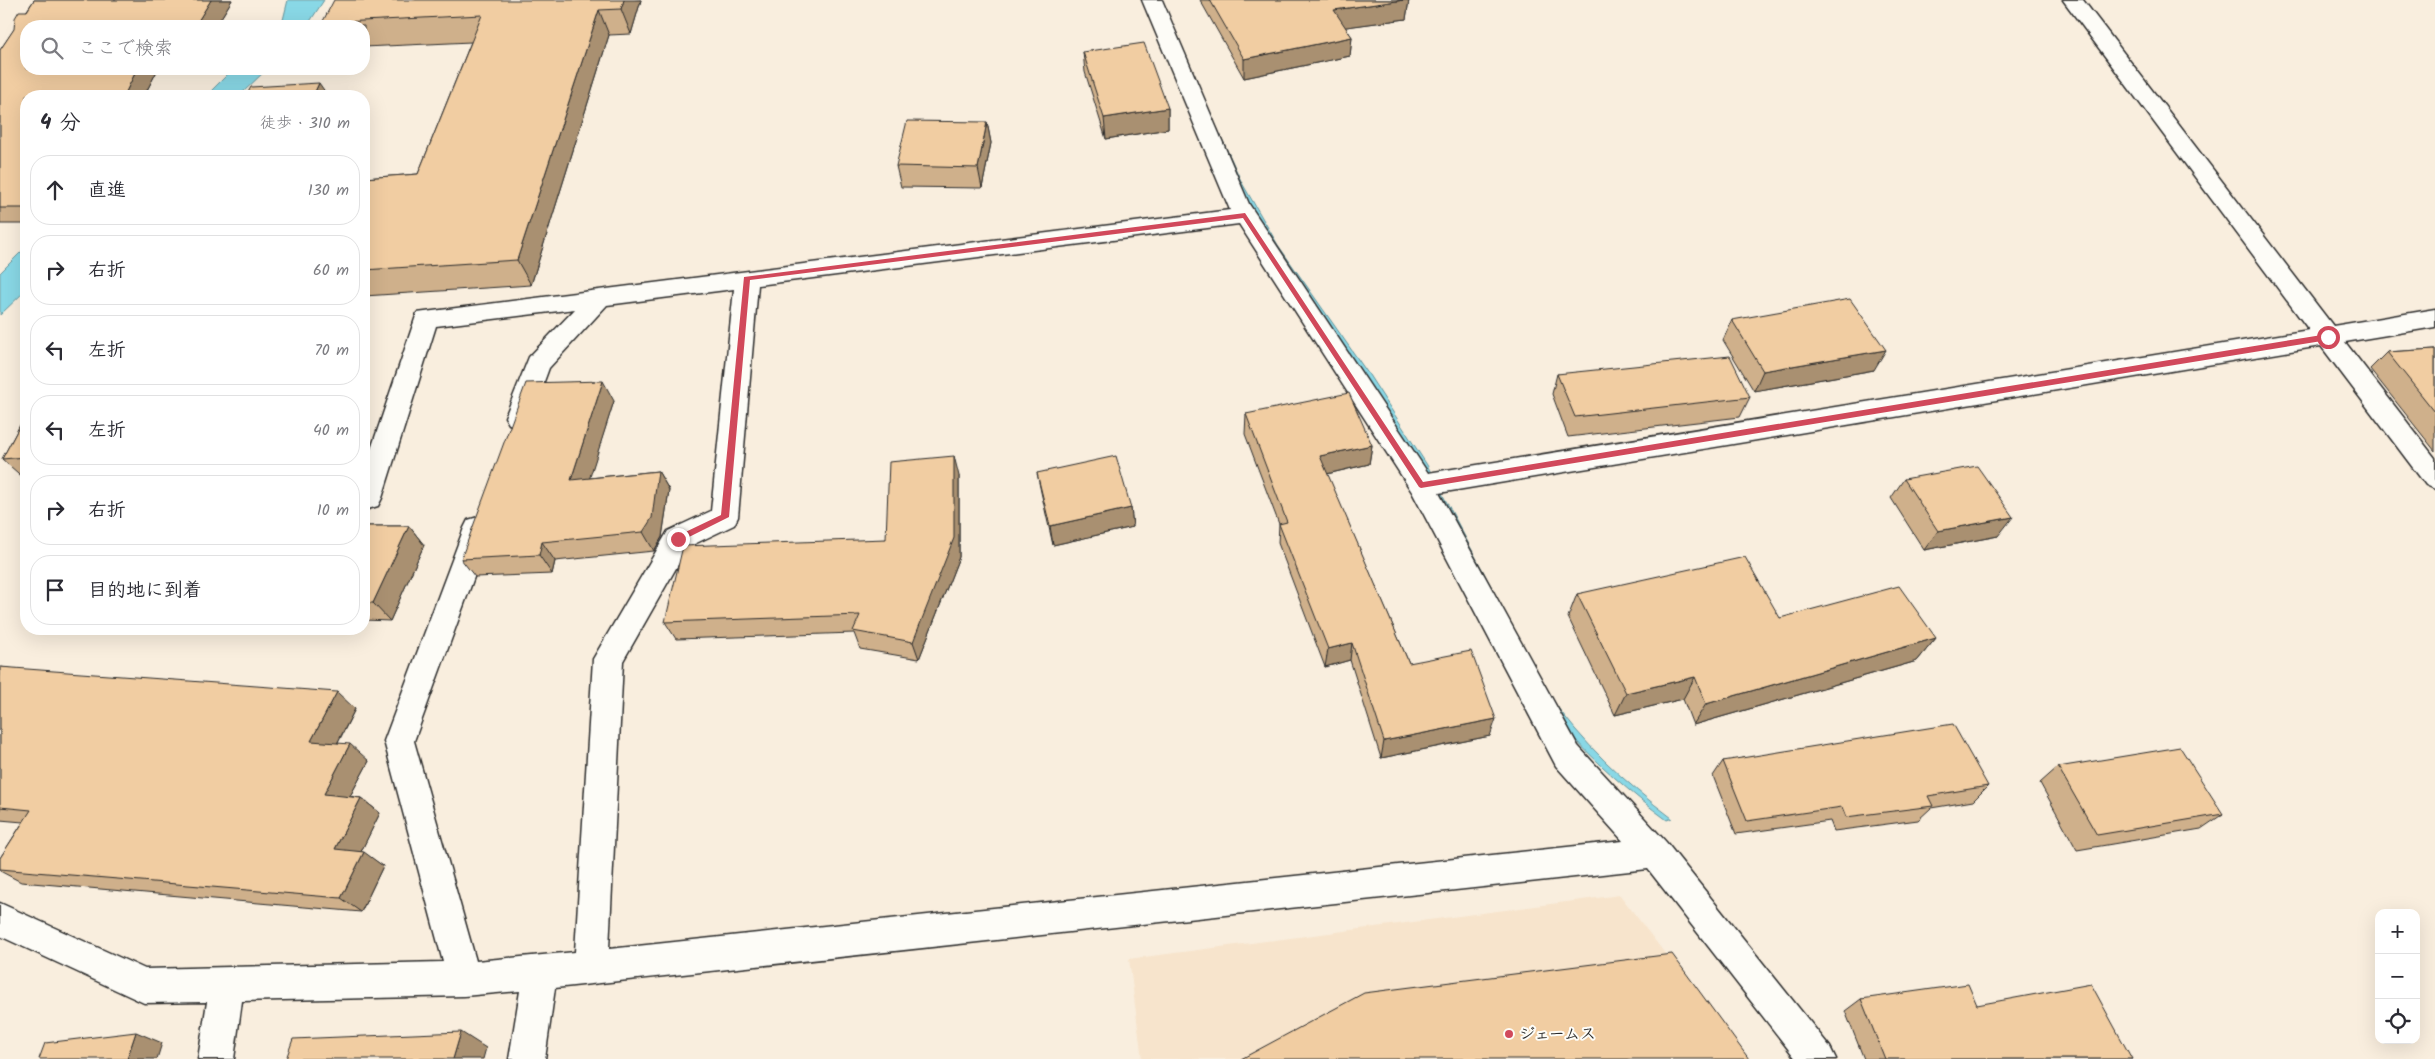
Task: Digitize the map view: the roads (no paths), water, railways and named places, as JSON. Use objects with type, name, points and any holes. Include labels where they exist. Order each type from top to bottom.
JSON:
[{"type":"street","points":[[1152,0],[1238,205],[1421,485],[1567,756],[1655,854],[1818,1059]]},
{"type":"street","points":[[2073,0],[2435,478]]},
{"type":"street","points":[[370,492],[426,319],[1245,216]]},
{"type":"street","points":[[591,968],[608,659],[678,539],[724,517],[747,278]]},
{"type":"street","points":[[511,438],[538,364],[600,297]]},
{"type":"street","points":[[1421,485],[2435,318]]},
{"type":"street","points":[[464,979],[399,741],[487,502]]},
{"type":"street","points":[[0,919],[144,986],[464,979],[591,968],[1655,854]]},
{"type":"street","points":[[527,1059],[540,972]]},
{"type":"street","points":[[216,1059],[226,984]]},
{"type":"water","points":[[288,0],[324,0],[311,20],[283,20]]},
{"type":"water","points":[[1180,46],[1242,183],[1278,245],[1369,375],[1427,465],[1548,694],[1575,729],[1605,761],[1672,818],[1667,820],[1640,799],[1602,766],[1565,729],[1236,185]]},
{"type":"water","points":[[227,75],[261,75],[245,90],[212,90]]},
{"type":"water","points":[[20,253],[20,296],[0,315],[0,273]]},
{"type":"place","name":"ジェームス","points":[[1509,1034]]}]
